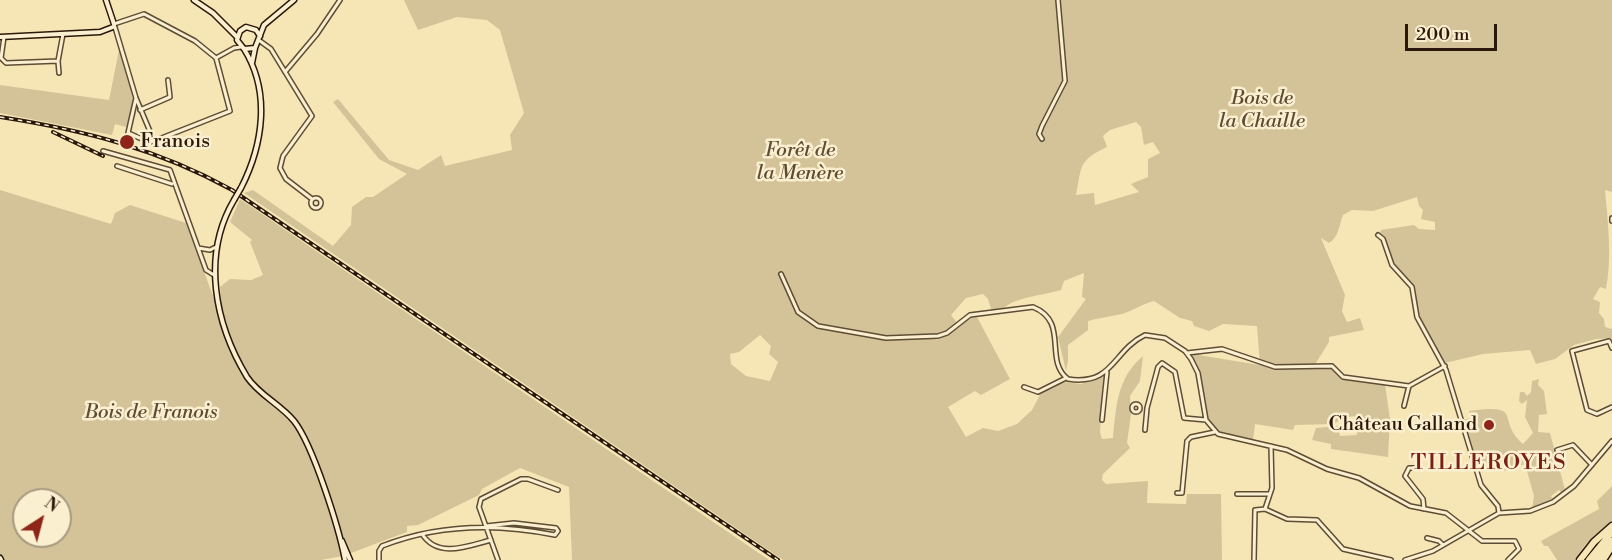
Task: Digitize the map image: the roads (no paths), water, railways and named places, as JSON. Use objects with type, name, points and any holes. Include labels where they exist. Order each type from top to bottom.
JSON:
[{"type":"highway","points":[[1580,560],[1594,542],[1612,526]]},
{"type":"highway","points":[[1589,560],[1612,532]]},
{"type":"highway","points":[[1596,560],[1612,541]]},
{"type":"highway","points":[[1603,560],[1612,546]]},
{"type":"main road","points":[[2,37],[100,32],[113,25],[106,0]]},
{"type":"main road","points":[[194,0],[226,24],[252,63],[258,86],[261,128],[254,161],[224,220],[216,247],[214,275],[217,305],[239,363],[253,386],[288,415],[303,435],[346,559]]},
{"type":"main road","points":[[226,24],[243,28],[264,25],[294,0]]},
{"type":"main road","points":[[252,63],[264,25]]},
{"type":"main road","points":[[237,40],[243,28]]},
{"type":"main road","points":[[253,28],[260,39]]},
{"type":"main road","points":[[243,48],[255,48]]},
{"type":"street","points":[[285,72],[340,0]]},
{"type":"street","points":[[1041,139],[1039,134],[1042,126],[1065,81],[1058,0]]},
{"type":"street","points":[[136,98],[128,133],[149,142],[154,141],[230,111],[216,58],[195,41],[150,16],[141,14],[113,25],[120,37],[140,110],[154,141]]},
{"type":"street","points":[[59,73],[58,61],[63,34]]},
{"type":"street","points":[[2,37],[1,58],[4,62],[58,61]]},
{"type":"street","points":[[260,39],[268,46],[312,116],[283,156],[280,168],[286,179],[312,199]]},
{"type":"street","points":[[234,48],[237,40]]},
{"type":"street","points":[[216,58],[234,48],[243,48]]},
{"type":"street","points":[[140,110],[170,97],[168,80]]},
{"type":"street","points":[[104,152],[170,170],[173,184],[206,270],[214,275]]},
{"type":"street","points":[[117,166],[173,184]]},
{"type":"street","points":[[1378,235],[1385,244],[1392,265],[1412,286],[1417,318],[1445,366],[1481,486],[1498,506],[1499,513]]},
{"type":"street","points":[[198,248],[210,250],[216,247]]},
{"type":"street","points":[[781,274],[798,312],[818,326],[886,338],[938,336],[947,333],[970,315],[1034,307],[1043,311],[1051,320],[1059,369],[1066,378]]},
{"type":"street","points":[[1024,387],[1038,392],[1066,378],[1087,380],[1107,372],[1126,348],[1145,335],[1165,338],[1187,353],[1198,373],[1206,420],[1215,432]]},
{"type":"street","points":[[1612,348],[1609,342],[1574,348],[1575,362],[1587,410],[1597,414],[1612,407]]},
{"type":"street","points":[[1187,353],[1222,349],[1269,366],[1332,366],[1343,377],[1364,378],[1409,386],[1445,366]]},
{"type":"street","points":[[1145,430],[1147,408],[1158,367],[1162,363],[1175,372],[1184,418],[1206,420]]},
{"type":"street","points":[[1102,420],[1107,372]]},
{"type":"street","points":[[1404,406],[1409,386]]},
{"type":"street","points":[[1140,408],[1147,408]]},
{"type":"street","points":[[1177,493],[1182,493],[1187,441],[1191,437],[1215,432],[1271,446],[1359,478],[1407,504],[1446,513],[1482,541],[1517,543],[1519,549],[1508,560]]},
{"type":"street","points":[[1405,560],[1443,545],[1499,513],[1530,511],[1547,505],[1568,492],[1612,441]]},
{"type":"street","points":[[1557,450],[1574,445],[1592,465]]},
{"type":"street","points":[[1265,509],[1270,494],[1271,446]]},
{"type":"street","points":[[1419,468],[1409,468],[1405,476],[1423,499],[1425,509]]},
{"type":"street","points":[[498,560],[479,507],[481,499],[512,482],[528,479],[558,490]]},
{"type":"street","points":[[1237,494],[1270,494]]},
{"type":"street","points":[[1254,560],[1255,510],[1265,509],[1287,519],[1318,520],[1343,549],[1391,560]]},
{"type":"street","points":[[379,560],[379,551],[382,546],[421,533],[486,526],[533,524],[556,528],[558,531],[555,535],[486,526]]},
{"type":"street","points":[[421,533],[433,545],[450,549],[491,540]]},
{"type":"street","points":[[1426,538],[1439,541],[1443,545]]},
{"type":"railway","points":[[0,117],[61,128],[148,152],[232,190],[778,560]]},
{"type":"railway","points":[[53,132],[103,156]]},
{"type":"place","name":"Franois","points":[[127,142]]},
{"type":"place","name":"Château Galland","points":[[1489,425]]},
{"type":"district","name":"TILLEROYES","points":[[1489,464]]},
{"type":"park label","name":"Bois de la Chaille","points":[[1262,110]]},
{"type":"park label","name":"Forêt de la Menère","points":[[800,162]]},
{"type":"park label","name":"Bois de Franois","points":[[151,413]]}]
